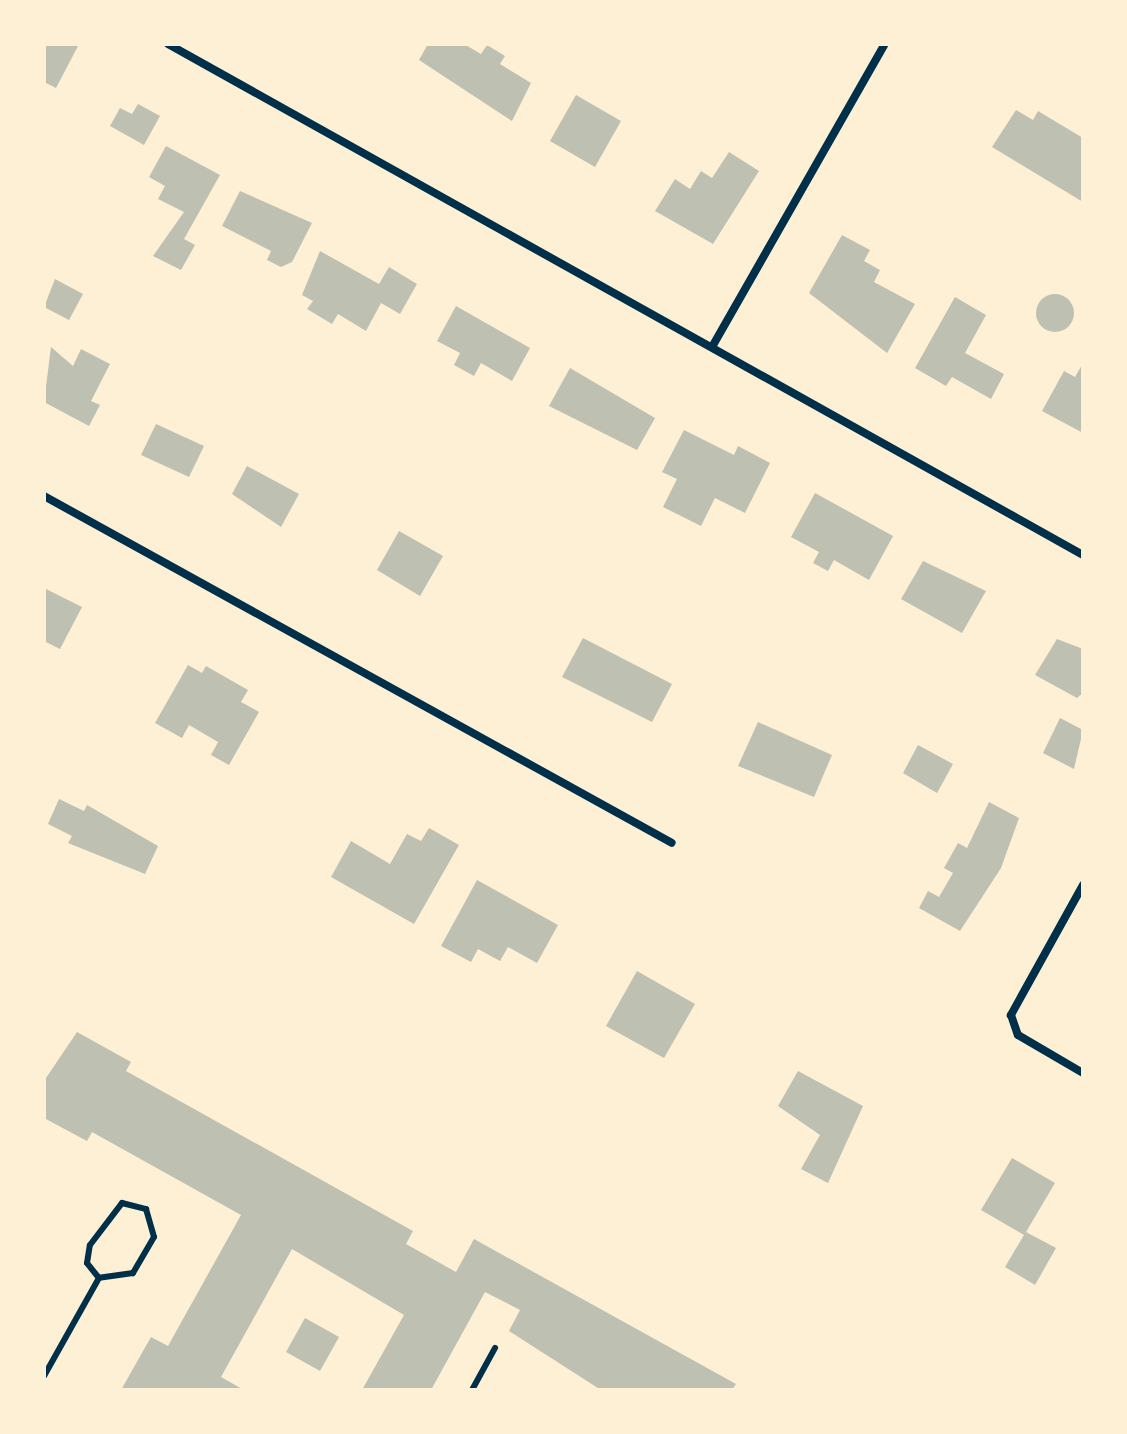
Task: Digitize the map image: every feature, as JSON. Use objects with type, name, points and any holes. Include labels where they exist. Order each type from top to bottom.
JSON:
[{"type":"street","points":[[168,44],[1083,555]]},
{"type":"street","points":[[712,347],[885,44]]},
{"type":"street","points":[[44,496],[672,843]]},
{"type":"street","points":[[1083,885],[1011,1015],[1013,1031],[1083,1073]]},
{"type":"lane","points":[[122,1203],[146,1209],[155,1228],[139,1266],[126,1278],[99,1278],[87,1254],[105,1217],[122,1203]]},
{"type":"lane","points":[[44,1376],[99,1278]]},
{"type":"lane","points":[[472,1390],[495,1348]]},
{"type":"building","points":[[44,44],[78,46],[56,88],[44,82]]},
{"type":"building","points":[[428,44],[464,44],[481,54],[487,45],[505,56],[500,64],[531,83],[512,121],[419,60]]},
{"type":"building","points":[[576,95],[621,121],[595,167],[550,141]]},
{"type":"building","points":[[138,104],[160,116],[144,145],[110,126],[120,108],[132,114]]},
{"type":"building","points":[[1016,110],[1033,120],[1038,111],[1083,138],[1083,202],[992,147]]},
{"type":"building","points":[[166,146],[220,175],[184,239],[195,245],[181,270],[153,256],[184,212],[158,199],[165,186],[149,177]]},
{"type":"building","points":[[729,152],[759,171],[713,244],[655,211],[675,179],[690,189],[701,171],[712,178]]},
{"type":"building","points":[[240,191],[312,223],[292,262],[281,267],[267,260],[271,251],[222,226]]},
{"type":"building","points":[[842,235],[870,250],[864,261],[880,270],[874,282],[915,304],[887,353],[809,293]]},
{"type":"building","points":[[320,251],[379,284],[389,267],[417,284],[400,314],[381,303],[366,331],[338,314],[332,324],[307,309],[313,301],[302,295]]},
{"type":"building","points":[[55,279],[83,294],[69,320],[44,307]]},
{"type":"building","points":[[1055,294],[1069,299],[1074,313],[1069,327],[1055,332],[1041,327],[1036,313],[1041,299]]},
{"type":"building","points":[[955,297],[986,315],[965,353],[1004,374],[991,399],[952,377],[946,386],[915,368]]},
{"type":"building","points":[[456,306],[530,348],[512,381],[481,363],[474,376],[454,365],[460,353],[437,341]]},
{"type":"building","points":[[51,347],[73,366],[81,349],[110,364],[91,401],[100,405],[89,426],[44,402]]},
{"type":"building","points":[[1083,363],[1083,433],[1042,411],[1064,371],[1075,377]]},
{"type":"building","points":[[570,368],[655,418],[637,450],[549,406]]},
{"type":"building","points":[[156,424],[204,446],[189,477],[141,455]]},
{"type":"building","points":[[684,430],[734,455],[738,446],[770,463],[745,513],[715,498],[701,526],[663,507],[677,479],[662,472]]},
{"type":"building","points":[[247,466],[299,494],[281,527],[232,494]]},
{"type":"building","points":[[815,493],[893,536],[869,580],[834,560],[828,571],[813,563],[819,552],[791,537]]},
{"type":"building","points":[[399,531],[443,556],[420,596],[377,570]]},
{"type":"building","points":[[923,561],[986,591],[962,633],[901,599]]},
{"type":"building","points":[[44,588],[82,607],[60,649],[44,641]]},
{"type":"building","points":[[583,638],[672,684],[652,722],[562,677]]},
{"type":"building","points":[[1057,639],[1083,649],[1083,693],[1077,698],[1035,675]]},
{"type":"building","points":[[188,665],[202,673],[206,666],[248,690],[241,702],[259,712],[229,765],[211,755],[218,742],[189,725],[182,738],[155,723]]},
{"type":"building","points":[[1060,718],[1083,730],[1074,769],[1043,753]]},
{"type":"building","points":[[758,722],[832,755],[814,797],[738,766]]},
{"type":"building","points":[[918,745],[953,764],[937,793],[903,773]]},
{"type":"building","points":[[59,799],[84,811],[87,805],[158,846],[145,874],[68,843],[72,836],[48,824]]},
{"type":"building","points":[[989,802],[1019,818],[1001,868],[960,931],[919,908],[928,891],[939,897],[953,873],[944,868],[958,843],[967,848]]},
{"type":"building","points":[[429,828],[459,845],[414,924],[331,877],[351,841],[390,864],[407,834],[421,841]]},
{"type":"building","points":[[477,880],[558,925],[537,963],[508,947],[500,961],[478,949],[471,962],[441,946]]},
{"type":"building","points":[[637,971],[695,1004],[664,1058],[606,1026]]},
{"type":"building","points":[[77,1032],[131,1062],[126,1071],[413,1231],[406,1244],[456,1272],[474,1239],[736,1384],[732,1390],[601,1390],[509,1331],[520,1310],[485,1292],[431,1390],[362,1390],[404,1315],[292,1249],[221,1377],[244,1390],[121,1390],[151,1337],[168,1346],[241,1215],[92,1132],[87,1141],[44,1118],[44,1081]]},
{"type":"building","points":[[798,1071],[863,1106],[828,1183],[801,1169],[820,1135],[778,1106]]},
{"type":"building","points":[[1012,1158],[1055,1183],[1026,1232],[1056,1248],[1035,1285],[1005,1267],[1024,1235],[981,1210]]},
{"type":"building","points":[[305,1318],[339,1337],[320,1371],[286,1352]]}]
